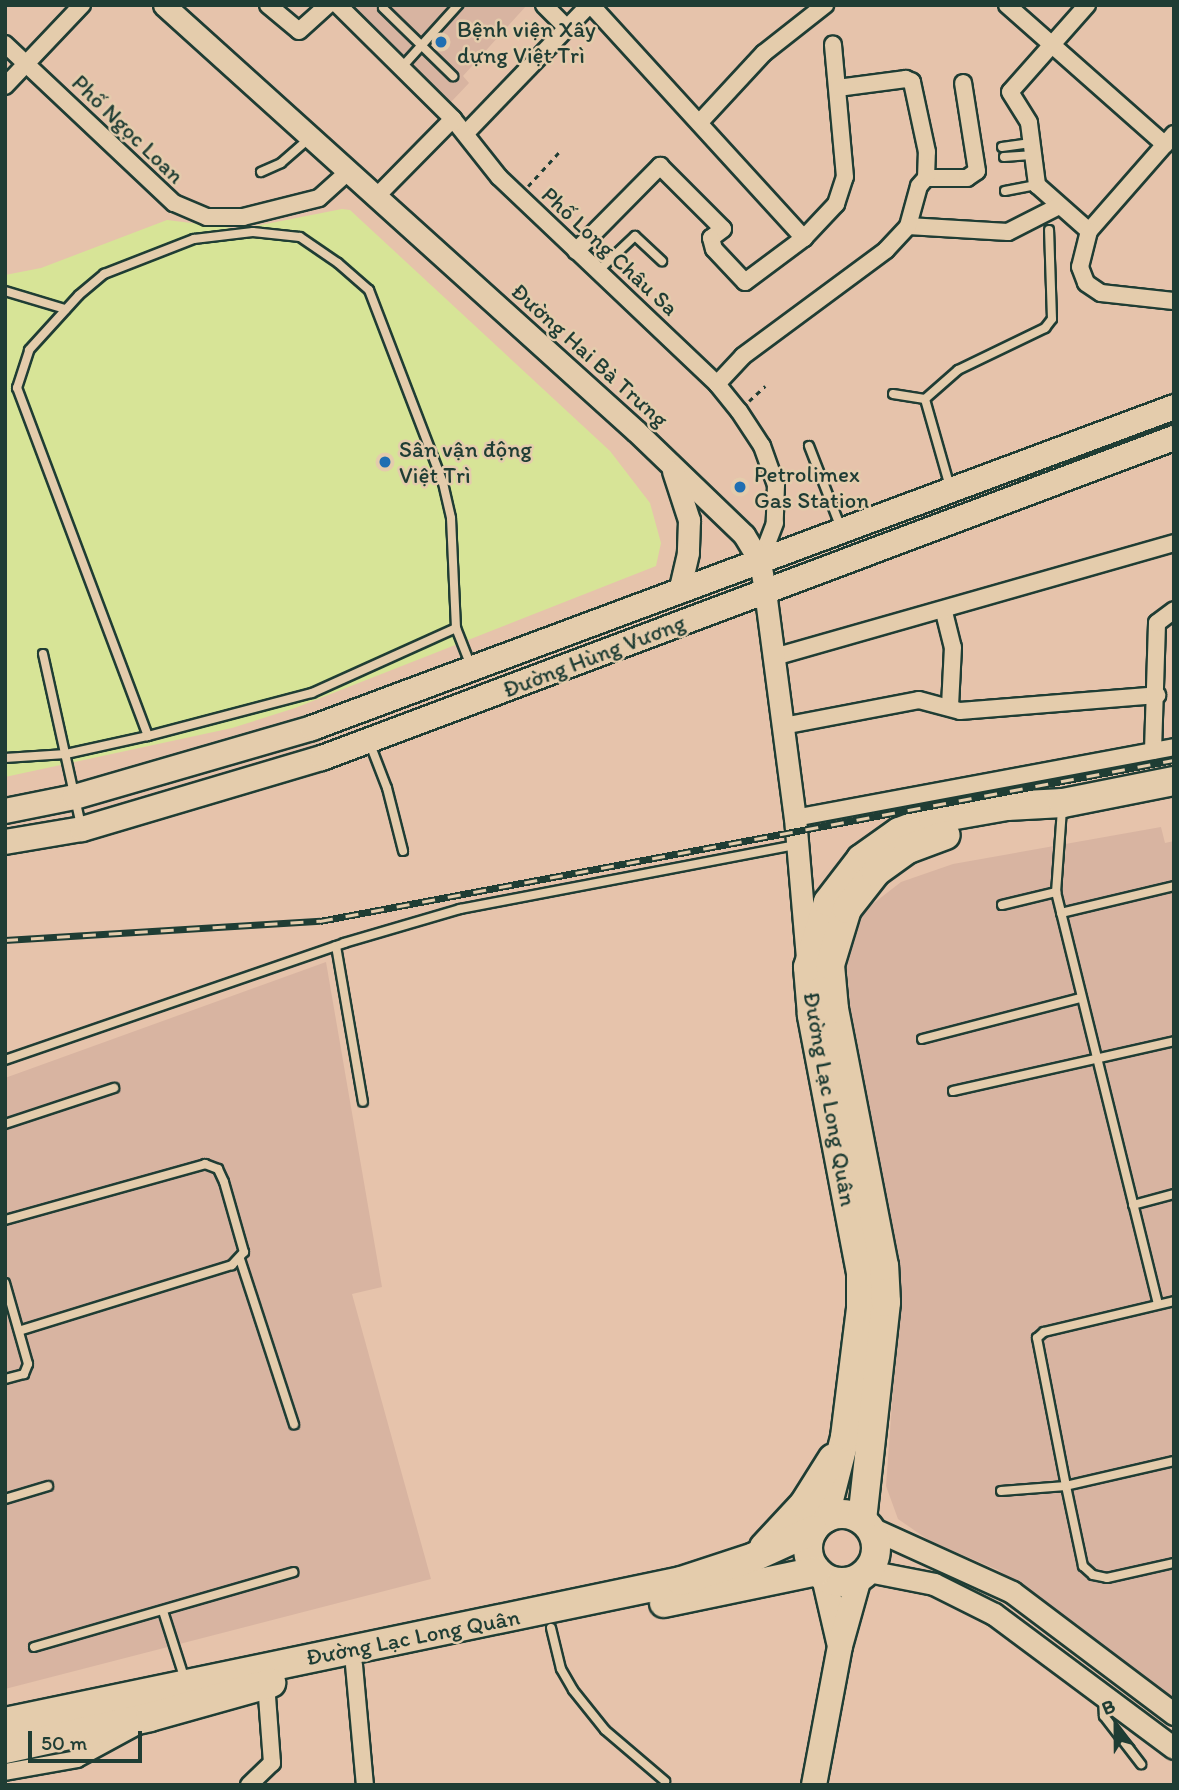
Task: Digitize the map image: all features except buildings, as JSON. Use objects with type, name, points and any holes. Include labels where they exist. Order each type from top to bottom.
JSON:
[{"type":"highway","name":"Đường Lạc Long Quân","points":[[5,1749],[150,1717],[266,1684],[354,1665],[434,1641],[681,1581],[754,1558],[819,1525],[845,1437],[858,1349],[861,1273],[812,1015],[819,966],[820,927],[828,902],[861,859],[899,832],[933,819],[1007,806],[1063,803],[1174,781]]},
{"type":"highway","name":"Đường Lạc Long Quân","points":[[865,1524],[885,1314],[885,1278],[834,1009],[819,966],[848,909],[887,864],[937,836],[1009,824],[1063,803]]},
{"type":"highway","points":[[754,1558],[804,1504],[845,1437]]},
{"type":"highway","points":[[843,1514],[865,1524],[876,1549],[863,1574],[841,1582],[820,1574],[808,1551],[819,1525],[843,1514]]},
{"type":"highway","name":"Đường Lạc Long Quân","points":[[5,1722],[186,1683],[434,1641],[551,1628],[820,1574]]},
{"type":"main road","name":"Đường Hùng Vương","points":[[5,811],[75,797],[312,727],[1174,407]]},
{"type":"main road","name":"Đường Hùng Vương","points":[[5,842],[82,829],[369,741],[1174,438]]},
{"type":"main road","points":[[820,1574],[840,1646]]},
{"type":"main road","points":[[814,1785],[840,1646],[863,1574]]},
{"type":"street","points":[[5,86],[82,5]]},
{"type":"street","name":"Đường Hai Bà Trưng","points":[[164,5],[737,526],[760,562],[798,844],[819,966]]},
{"type":"street","points":[[268,5],[299,31],[328,5]]},
{"type":"street","name":"Phố Long Châu Sa","points":[[338,5],[453,118],[518,196],[717,384],[739,411],[762,446],[776,485],[775,523],[760,562]]},
{"type":"street","points":[[544,5],[567,28]]},
{"type":"street","points":[[466,133],[590,5],[804,238]]},
{"type":"street","points":[[700,122],[764,53],[825,5]]},
{"type":"street","points":[[1007,5],[1051,45],[1169,140],[1089,232],[1080,267],[1086,283],[1101,293],[1174,301]]},
{"type":"street","points":[[1087,5],[1010,92],[1026,114],[1037,185],[1089,232]]},
{"type":"street","name":"Phố Ngọc Loan","points":[[5,44],[174,203],[207,217],[243,217],[319,198],[348,172]]},
{"type":"street","points":[[576,251],[660,166],[723,229],[711,238],[714,249],[745,282],[804,238],[843,193],[833,45]]},
{"type":"street","points":[[717,384],[748,352],[886,250],[908,226],[919,186],[926,178],[925,134],[912,82],[906,79],[838,88]]},
{"type":"street","points":[[926,178],[967,178],[977,171],[963,83]]},
{"type":"street","points":[[375,198],[453,118]]},
{"type":"street","points":[[908,226],[1008,232],[1059,206]]},
{"type":"street","points":[[670,463],[689,520],[679,592]]},
{"type":"street","points":[[774,656],[944,612],[1174,543]]},
{"type":"street","points":[[1153,751],[1157,695],[1157,623],[1174,610]]},
{"type":"street","points":[[944,612],[953,648],[950,707]]},
{"type":"street","points":[[783,726],[919,700],[960,710],[1157,695]]},
{"type":"street","points":[[795,818],[1174,747]]},
{"type":"street","name":"Đường Hai Bà Trưng","points":[[798,844],[820,927]]},
{"type":"street","points":[[865,1524],[1012,1592],[1174,1714]]},
{"type":"street","points":[[863,1574],[934,1584],[994,1614],[1174,1748]]},
{"type":"street","points":[[354,1665],[365,1785]]},
{"type":"street","points":[[249,1785],[272,1763],[266,1684]]},
{"type":"street","points":[[5,1772],[77,1759],[106,1747],[150,1717]]},
{"type":"lane","points":[[402,67],[458,5]]},
{"type":"lane","points":[[383,8],[453,76]]},
{"type":"lane","points":[[261,172],[281,163],[310,138]]},
{"type":"lane","points":[[1002,147],[1031,149]]},
{"type":"lane","points":[[1004,157],[1031,149]]},
{"type":"lane","points":[[1006,191],[1037,185]]},
{"type":"lane","points":[[893,394],[925,398],[958,370],[1045,328],[1052,319],[1049,230]]},
{"type":"lane","points":[[148,736],[18,388],[29,350],[65,309],[104,274],[194,239],[253,232],[300,237],[338,263],[369,290],[443,483],[452,518],[456,628],[472,668]]},
{"type":"lane","points":[[598,271],[635,236],[662,261]]},
{"type":"lane","points":[[5,291],[65,309]]},
{"type":"lane","points":[[925,398],[951,490]]},
{"type":"lane","points":[[809,446],[842,530]]},
{"type":"lane","points":[[5,758],[66,754],[148,736],[312,693],[456,628]]},
{"type":"lane","points":[[43,654],[82,829]]},
{"type":"lane","points":[[369,741],[387,788],[403,851]]},
{"type":"lane","points":[[1063,803],[1056,892],[1158,1304]]},
{"type":"lane","points":[[5,1060],[336,946],[460,909],[798,844]]},
{"type":"lane","points":[[1061,913],[1174,886]]},
{"type":"lane","points":[[1002,905],[1056,892]]},
{"type":"lane","points":[[336,946],[363,1102]]},
{"type":"lane","points":[[922,1039],[1081,998]]},
{"type":"lane","points":[[953,1091],[1174,1041]]},
{"type":"lane","points":[[5,1124],[114,1088]]},
{"type":"lane","points":[[5,1220],[205,1164],[218,1169],[225,1182],[244,1252],[240,1259],[19,1331]]},
{"type":"lane","points":[[1132,1205],[1174,1194]]},
{"type":"lane","points":[[240,1259],[294,1424]]},
{"type":"lane","points":[[5,1283],[28,1364],[24,1374],[5,1379]]},
{"type":"lane","points":[[1174,1301],[1044,1332],[1037,1338],[1083,1566],[1093,1575],[1107,1578],[1174,1563]]},
{"type":"lane","points":[[1001,1492],[1066,1486],[1174,1461]]},
{"type":"lane","points":[[5,1499],[48,1486]]},
{"type":"lane","points":[[34,1647],[293,1572]]},
{"type":"lane","points":[[163,1611],[186,1683]]},
{"type":"lane","points":[[551,1628],[561,1669],[573,1690],[605,1730],[665,1781]]},
{"type":"lane","points":[[1105,1697],[1101,1703],[1104,1716],[1141,1764]]},
{"type":"path","points":[[518,196],[561,150]]},
{"type":"path","points":[[739,411],[765,386]]},
{"type":"shaded area","name":"Bệnh viện Xây dựng Việt Trì","points":[[527,5],[463,76],[469,83],[451,102],[352,7]]},
{"type":"shaded area","points":[[1161,827],[1165,843],[1174,841],[1174,1703],[1078,1625],[998,1570],[930,1541],[898,1519],[886,1486],[899,1307],[853,1066],[842,960],[861,913],[901,882],[953,864]]},
{"type":"shaded area","points":[[326,962],[382,1287],[352,1294],[431,1579],[5,1689],[5,1078]]},
{"type":"green space","points":[[342,209],[350,210],[610,451],[650,503],[661,543],[656,566],[295,708],[232,728],[5,777],[5,275],[41,268],[167,220],[240,229]]},
{"type":"railway","points":[[5,940],[320,921],[1174,760]]},
{"type":"place","name":"Bệnh viện Xây dựng Việt Trì","points":[[441,42]]},
{"type":"place","name":"Sân vận động Việt Trì","points":[[385,462]]},
{"type":"place","name":"Petrolimex Gas Station","points":[[740,487]]}]
